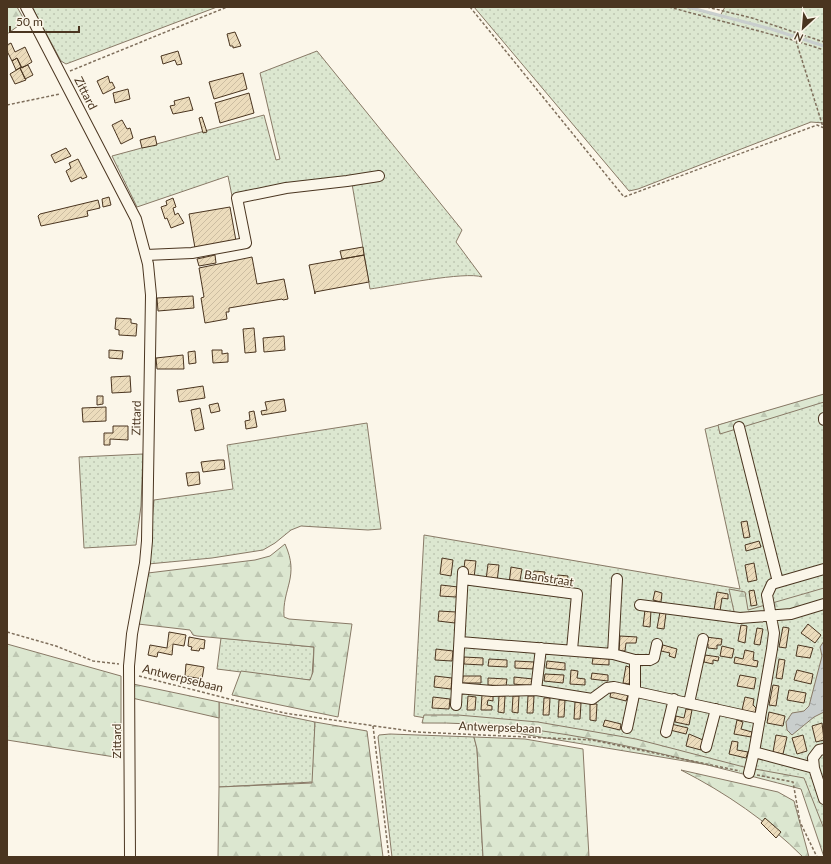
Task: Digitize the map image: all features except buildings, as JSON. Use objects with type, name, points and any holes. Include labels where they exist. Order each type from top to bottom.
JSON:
[{"type":"street","name":"Zittard","points":[[26,7],[136,219],[146,255],[151,295],[147,541],[145,564],[132,634],[129,670],[130,857]]},
{"type":"street","points":[[146,255],[192,253],[246,243],[237,198],[286,188],[380,176]]},
{"type":"street","points":[[739,427],[778,582]]},
{"type":"street","points":[[749,773],[760,719],[774,633],[772,614],[767,595],[772,584],[824,569]]},
{"type":"street","name":"Banstraat","points":[[456,705],[463,576],[577,594],[572,650]]},
{"type":"street","points":[[614,654],[617,579]]},
{"type":"street","points":[[640,605],[740,618],[772,614],[790,614],[824,604]]},
{"type":"street","points":[[689,703],[703,639]]},
{"type":"street","points":[[460,642],[614,654],[635,660],[650,660],[654,658],[657,644]]},
{"type":"street","points":[[536,690],[541,648]]},
{"type":"street","points":[[627,728],[635,690],[635,660]]},
{"type":"street","points":[[457,688],[492,691],[536,690],[592,698],[607,688],[614,687],[635,690],[760,719]]},
{"type":"street","points":[[666,732],[674,699]]},
{"type":"street","points":[[706,747],[716,709]]},
{"type":"street","points":[[824,749],[818,750],[813,758],[814,768],[824,799]]},
{"type":"street","points":[[754,752],[814,768]]},
{"type":"path","points":[[62,74],[227,7]]},
{"type":"path","points":[[470,7],[624,197],[817,125],[824,127]]},
{"type":"path","points":[[669,7],[824,50]]},
{"type":"path","points":[[707,7],[752,18],[824,42]]},
{"type":"path","points":[[796,41],[824,127]]},
{"type":"path","points":[[7,105],[70,91]]},
{"type":"path","name":"Antwerpsebaan","points":[[7,632],[56,646],[93,661],[284,713],[417,732],[592,740],[793,782],[800,822],[817,857]]},
{"type":"path","points":[[373,726],[390,857]]},
{"type":"green space","points":[[7,7],[17,7],[25,21],[7,34]]},
{"type":"green space","points":[[32,7],[217,7],[66,64],[61,61]]},
{"type":"green space","points":[[474,7],[685,7],[720,16],[725,7],[824,7],[824,123],[811,122],[638,189],[629,191]]},
{"type":"green space","points":[[317,51],[462,230],[456,242],[482,277],[445,277],[370,289],[351,178],[289,185],[232,196],[228,176],[137,207],[112,156],[264,115],[276,160],[280,159],[260,73]]},
{"type":"green space","points":[[824,394],[824,402],[720,434],[718,425]]},
{"type":"green space","points":[[824,395],[824,842],[799,780],[414,716],[424,535],[740,589],[705,429]]},
{"type":"green space","points":[[367,423],[381,529],[368,530],[301,526],[291,530],[275,543],[263,550],[212,558],[148,564],[154,500],[233,489],[227,445]]},
{"type":"green space","points":[[143,454],[141,506],[136,545],[84,548],[79,457]]},
{"type":"green space","points":[[285,544],[291,565],[291,574],[285,598],[284,617],[289,619],[352,624],[338,717],[232,695],[241,671],[310,680],[313,672],[314,647],[197,636],[193,635],[190,630],[138,624],[148,573],[255,560],[270,556]]},
{"type":"green space","points":[[824,588],[824,601],[782,612],[735,616],[729,589],[745,592],[748,610]]},
{"type":"green space","points":[[221,638],[314,647],[312,677],[310,680],[297,679],[217,669]]},
{"type":"green space","points":[[7,644],[121,676],[121,758],[7,740]]},
{"type":"green space","points":[[133,684],[219,702],[219,718],[132,698]]},
{"type":"green space","points":[[219,702],[315,722],[313,782],[219,787]]},
{"type":"green space","points":[[424,715],[458,715],[538,722],[636,739],[744,767],[804,778],[824,829],[824,857],[801,789],[613,743],[518,728],[470,724],[422,723]]},
{"type":"green space","points":[[315,722],[367,731],[383,857],[218,857],[219,787],[312,783]]},
{"type":"green space","points":[[390,734],[474,737],[477,749],[483,857],[392,857],[378,737],[379,735]]},
{"type":"green space","points":[[474,737],[525,739],[583,749],[589,857],[483,857],[477,749]]},
{"type":"green space","points":[[681,770],[778,792],[794,801],[809,857],[803,857],[775,831],[730,798]]},
{"type":"water","points":[[824,641],[824,712],[814,717],[792,735],[787,730],[786,722],[792,713],[804,711],[809,706],[822,656],[820,647]]},
{"type":"waterway","points":[[688,7],[771,29],[824,46]]}]
